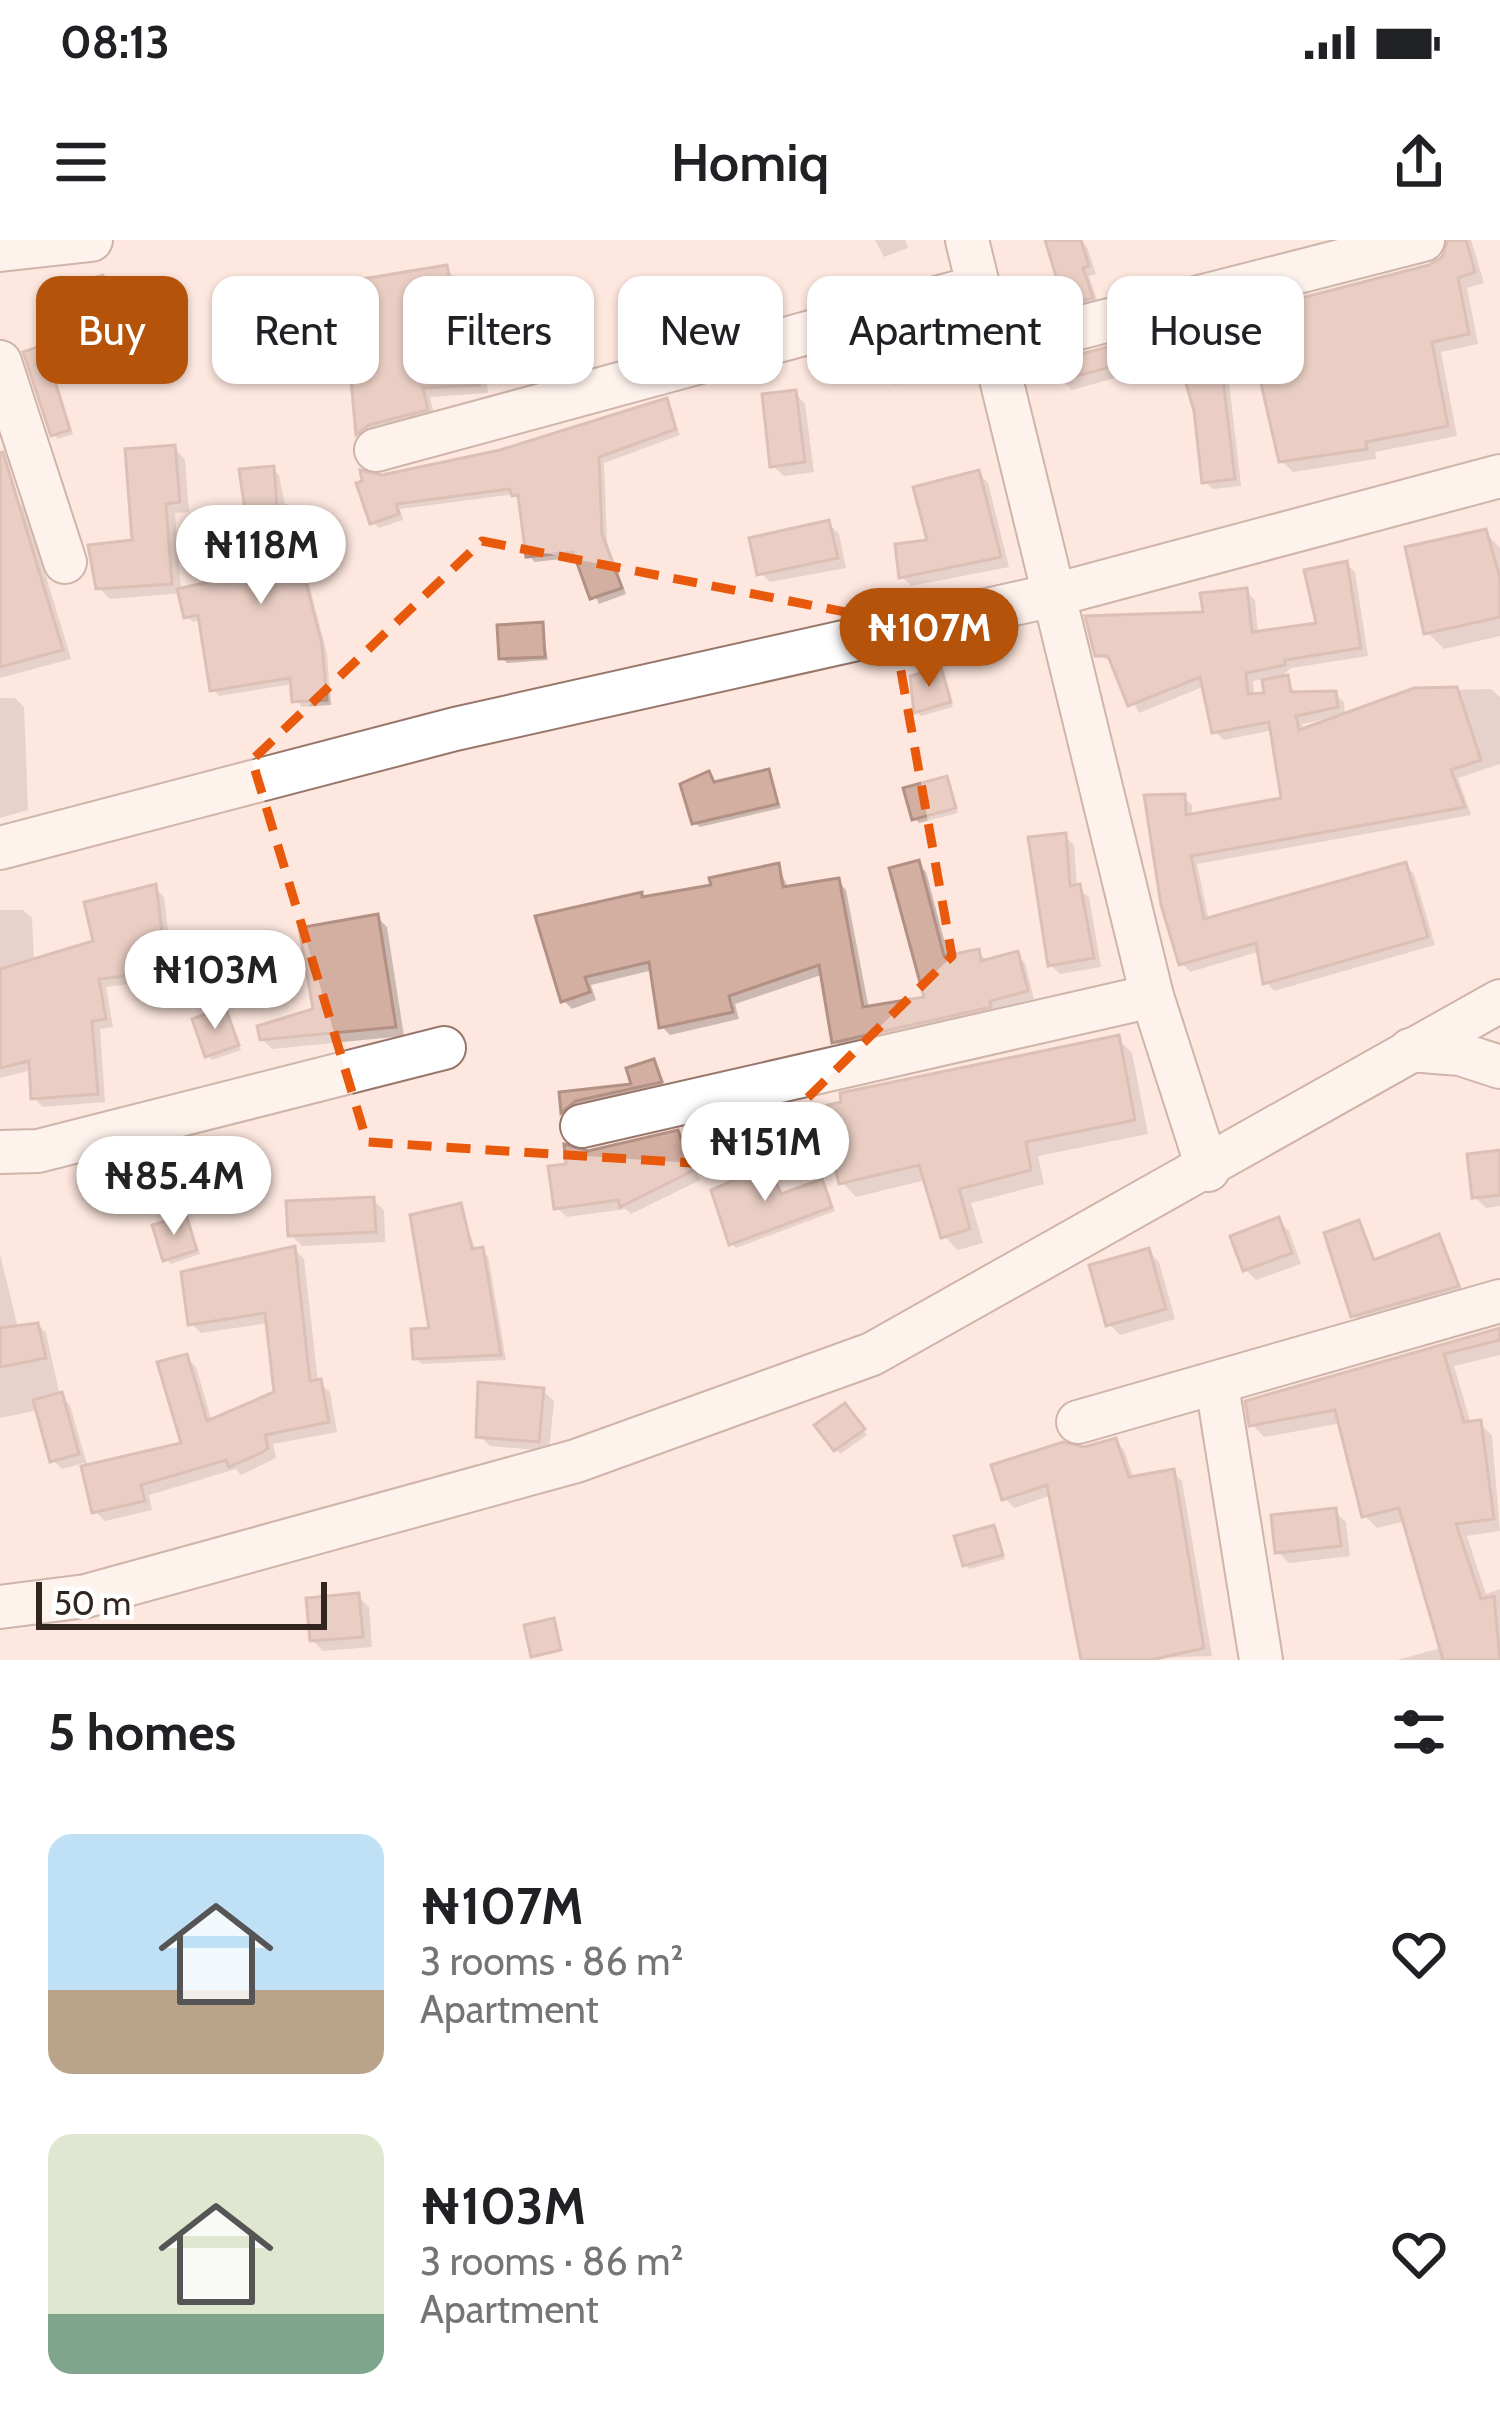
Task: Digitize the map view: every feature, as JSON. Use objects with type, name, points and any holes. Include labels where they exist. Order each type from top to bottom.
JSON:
[{"type":"street","points":[[0,250],[91,240]]},
{"type":"street","points":[[967,240],[975,276]]},
{"type":"street","points":[[1083,327],[1424,240]]},
{"type":"street","points":[[376,450],[807,333]]},
{"type":"street","points":[[4,382],[65,562]]},
{"type":"street","points":[[1001,384],[1152,996],[1208,1170]]},
{"type":"street","points":[[0,848],[455,729],[1054,595],[1500,476]]},
{"type":"street","points":[[582,1126],[1152,996]]},
{"type":"street","points":[[0,1607],[86,1596],[576,1461],[872,1354],[1208,1170],[1500,1001]]},
{"type":"street","points":[[0,1151],[38,1151],[444,1048]]},
{"type":"street","points":[[1410,1050],[1460,1054],[1500,1067]]},
{"type":"street","points":[[1078,1422],[1500,1301]]},
{"type":"street","points":[[1217,1385],[1261,1660]]},
{"type":"highlighted area","points":[[482,541],[892,621],[952,956],[738,1166],[367,1142],[252,760]]},
{"type":"building","points":[[1045,240],[1081,240],[1089,266],[1083,268],[1093,298],[1083,300],[1083,276],[1056,276]]},
{"type":"building","points":[[1448,240],[1466,240],[1475,272],[1458,278],[1469,334],[1432,342],[1448,426],[1366,442],[1367,449],[1279,462],[1261,384],[1304,384],[1304,297],[1429,265],[1442,257]]},
{"type":"building","points":[[447,265],[449,276],[403,276],[403,384],[480,385],[423,388],[428,410],[369,425],[356,435],[351,384],[379,384],[379,276]]},
{"type":"building","points":[[1107,347],[1107,368],[1083,374],[1083,353]]},
{"type":"building","points":[[36,348],[36,384],[56,384],[70,430],[51,436],[23,352]]},
{"type":"building","points":[[1186,384],[1224,384],[1235,479],[1202,483]]},
{"type":"building","points":[[796,390],[805,462],[770,467],[762,394]]},
{"type":"building","points":[[667,398],[676,429],[599,457],[602,534],[622,588],[590,599],[573,552],[526,557],[518,495],[512,496],[510,489],[396,504],[399,514],[370,524],[356,483],[362,481],[360,470],[382,475],[500,450]]},
{"type":"building","points":[[175,445],[180,502],[166,504],[172,584],[96,589],[88,545],[132,540],[125,449]]},
{"type":"building","points":[[0,453],[63,650],[0,667]]},
{"type":"building","points":[[274,466],[277,507],[286,506],[296,577],[304,575],[322,645],[327,700],[292,702],[290,678],[210,691],[198,615],[184,618],[177,589],[254,572],[239,469]]},
{"type":"building","points":[[979,470],[1001,557],[899,578],[895,544],[927,540],[913,487]]},
{"type":"building","points":[[829,520],[838,558],[757,575],[749,538]]},
{"type":"building","points":[[1486,529],[1500,578],[1500,617],[1424,634],[1405,547]]},
{"type":"building","points":[[1347,561],[1361,648],[1285,660],[1285,665],[1246,673],[1248,694],[1264,693],[1262,680],[1288,675],[1291,692],[1336,691],[1338,707],[1296,716],[1299,730],[1414,688],[1457,687],[1481,760],[1451,770],[1465,807],[1191,856],[1204,919],[1406,862],[1428,937],[1263,984],[1256,943],[1179,965],[1161,905],[1144,795],[1185,794],[1186,815],[1281,798],[1269,722],[1212,733],[1200,677],[1128,706],[1108,656],[1095,656],[1085,616],[1203,612],[1200,593],[1247,588],[1252,632],[1316,623],[1304,570]]},
{"type":"building","points":[[543,622],[545,657],[499,659],[497,625]]},
{"type":"building","points":[[941,667],[951,702],[914,713],[910,676]]},
{"type":"building","points":[[769,769],[778,804],[692,824],[680,784],[709,771],[714,782]]},
{"type":"building","points":[[947,776],[956,808],[912,820],[903,788]]},
{"type":"building","points":[[1066,833],[1070,886],[1080,884],[1094,958],[1048,966],[1028,837]]},
{"type":"building","points":[[919,860],[944,956],[979,949],[981,961],[1018,951],[1028,991],[990,1001],[991,1007],[832,1043],[819,965],[729,996],[733,1012],[659,1028],[649,962],[585,977],[590,992],[561,1002],[535,916],[642,892],[642,897],[711,885],[709,878],[779,863],[783,887],[839,878],[863,1007],[924,997],[889,868]]},
{"type":"building","points":[[156,884],[167,971],[99,979],[106,1019],[92,1021],[98,1094],[31,1099],[29,1061],[0,1068],[0,969],[93,941],[84,902]]},
{"type":"building","points":[[378,914],[396,1027],[260,1040],[257,1026],[313,1009],[299,928]]},
{"type":"building","points":[[225,1007],[239,1045],[205,1057],[192,1019]]},
{"type":"building","points":[[1119,1035],[1135,1120],[1026,1142],[1031,1170],[959,1189],[970,1229],[941,1238],[919,1165],[839,1184],[820,1107],[841,1102],[840,1093]]},
{"type":"building","points":[[654,1059],[662,1082],[576,1101],[561,1113],[559,1092],[631,1084],[626,1068]]},
{"type":"building","points":[[678,1130],[692,1171],[620,1207],[618,1200],[554,1209],[548,1166],[566,1164],[564,1144],[588,1151]]},
{"type":"building","points":[[1500,1150],[1500,1195],[1472,1198],[1467,1154]]},
{"type":"building","points":[[769,1165],[781,1194],[822,1179],[832,1207],[729,1245],[711,1190]]},
{"type":"building","points":[[374,1197],[376,1232],[288,1236],[286,1201]]},
{"type":"building","points":[[461,1203],[472,1249],[483,1247],[501,1355],[413,1359],[411,1329],[429,1328],[410,1215]]},
{"type":"building","points":[[186,1215],[197,1250],[163,1261],[152,1225]]},
{"type":"building","points":[[1279,1217],[1292,1253],[1243,1271],[1230,1236]]},
{"type":"building","points":[[1359,1220],[1374,1260],[1439,1234],[1459,1286],[1351,1317],[1324,1233]]},
{"type":"building","points":[[295,1246],[310,1381],[321,1379],[329,1422],[265,1435],[268,1448],[263,1452],[229,1467],[226,1460],[141,1485],[145,1501],[92,1513],[81,1466],[181,1443],[157,1362],[187,1354],[207,1421],[274,1392],[265,1313],[188,1325],[181,1272]]},
{"type":"building","points":[[1149,1248],[1166,1309],[1106,1326],[1089,1265]]},
{"type":"building","points":[[38,1323],[46,1358],[0,1367],[0,1328]]},
{"type":"building","points":[[1500,1328],[1500,1340],[1444,1354],[1464,1422],[1481,1420],[1494,1519],[1456,1524],[1481,1599],[1494,1596],[1500,1660],[1443,1660],[1399,1508],[1362,1517],[1335,1410],[1249,1426],[1245,1401]]},
{"type":"building","points":[[478,1382],[544,1388],[539,1442],[476,1437]]},
{"type":"building","points":[[62,1392],[79,1454],[50,1462],[33,1400]]},
{"type":"building","points":[[845,1403],[865,1429],[834,1451],[814,1425]]},
{"type":"building","points":[[1116,1438],[1129,1477],[1174,1469],[1204,1648],[1151,1660],[1081,1660],[1047,1485],[1002,1500],[991,1465],[1063,1442],[1084,1447]]},
{"type":"building","points":[[1336,1508],[1341,1546],[1275,1553],[1271,1515]]},
{"type":"building","points":[[994,1525],[1003,1555],[963,1566],[954,1536]]},
{"type":"building","points":[[359,1593],[363,1637],[310,1641],[306,1598]]},
{"type":"building","points":[[554,1618],[561,1650],[531,1657],[524,1625]]}]
